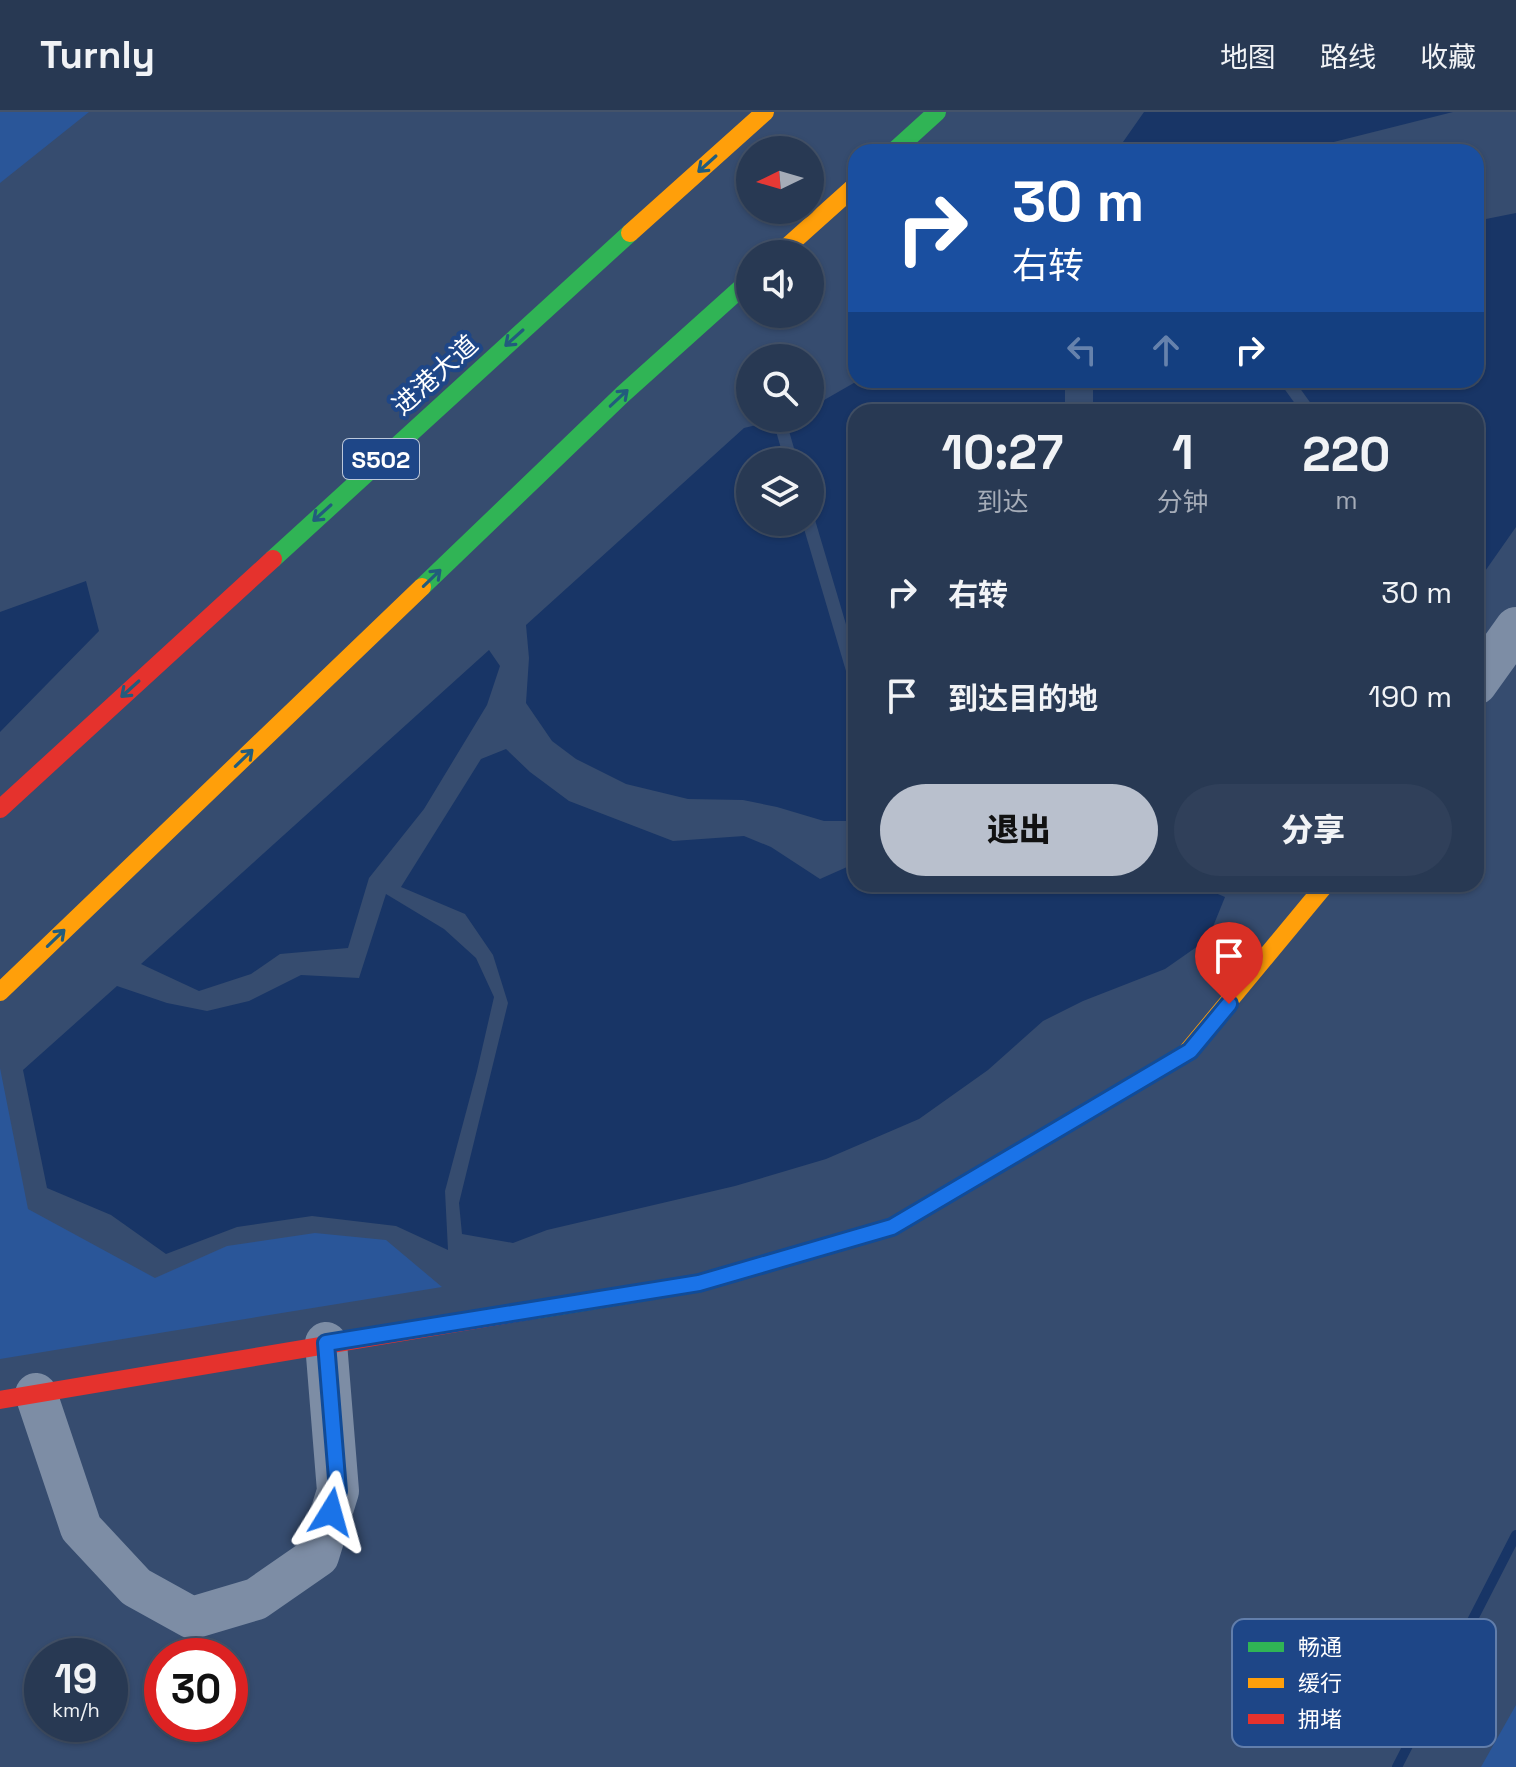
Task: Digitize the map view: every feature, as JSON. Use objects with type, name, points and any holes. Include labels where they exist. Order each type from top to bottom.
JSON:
[{"type":"main road","name":"进港大道","points":[[0,809],[765,112]]},
{"type":"main road","points":[[902,144],[937,112]]},
{"type":"main road","points":[[795,240],[848,192]]},
{"type":"main road","points":[[0,992],[623,394],[736,293]]},
{"type":"main road","points":[[18,1397],[326,1343],[699,1283],[892,1227],[1190,1051],[1319,892]]},
{"type":"street","points":[[1484,673],[1516,628]]},
{"type":"street","points":[[18,1397],[81,1528],[136,1587],[192,1618],[256,1599],[318,1556],[338,1491],[326,1343]]},
{"type":"shaded area","points":[[0,112],[89,112],[0,183]]},
{"type":"shaded area","points":[[1144,112],[1453,112],[1326,144],[1122,144]]},
{"type":"shaded area","points":[[1516,213],[1516,527],[1484,573],[1484,404],[1311,404],[1300,388],[1484,388],[1484,219]]},
{"type":"shaded area","points":[[848,386],[1065,388],[1065,404],[848,404],[848,631],[820,536],[824,536],[824,448],[794,448],[789,432],[824,432],[824,400]]},
{"type":"shaded area","points":[[1093,388],[1284,388],[1295,404],[1093,404]]},
{"type":"shaded area","points":[[740,432],[776,432],[781,448],[736,448],[736,536],[806,536],[848,678],[848,821],[824,821],[743,800],[688,799],[626,784],[576,759],[552,741],[526,703],[529,658],[526,625]]},
{"type":"shaded area","points":[[86,581],[99,631],[0,732],[0,612]]},
{"type":"shaded area","points":[[489,650],[500,666],[487,705],[424,809],[369,878],[348,948],[280,954],[251,974],[199,991],[141,964]]},
{"type":"shaded area","points":[[506,749],[530,772],[569,801],[673,841],[744,836],[771,847],[820,879],[848,867],[848,892],[1213,892],[1225,897],[1208,939],[1165,969],[1083,1001],[1043,1021],[988,1070],[919,1119],[826,1159],[735,1186],[547,1230],[513,1243],[462,1234],[459,1203],[508,1003],[493,955],[465,914],[401,887],[481,759]]},
{"type":"shaded area","points":[[386,894],[444,929],[476,958],[494,997],[445,1191],[448,1250],[396,1226],[312,1216],[237,1227],[166,1254],[111,1215],[47,1188],[23,1070],[117,986],[167,1003],[207,1011],[249,1001],[301,975],[359,978]]},
{"type":"shaded area","points":[[0,1068],[28,1209],[155,1278],[227,1246],[315,1233],[386,1240],[442,1287],[0,1359]]},
{"type":"shaded area","points":[[1516,1705],[1516,1767],[1481,1767],[1492,1747],[1496,1747],[1496,1740]]},
{"type":"waterway","points":[[1473,1619],[1516,1535]]},
{"type":"waterway","points":[[1397,1767],[1407,1747]]},
{"type":"traffic: fast","points":[[902,144],[937,112]]},
{"type":"traffic: fast","points":[[273,559],[630,233]]},
{"type":"traffic: fast","points":[[422,587],[623,394],[736,293]]},
{"type":"traffic: fast","points":[[534,1310],[699,1283],[892,1227],[1186,1053]]},
{"type":"traffic: slow","points":[[630,233],[765,112]]},
{"type":"traffic: slow","points":[[795,240],[848,192]]},
{"type":"traffic: slow","points":[[0,992],[422,587]]},
{"type":"traffic: slow","points":[[1186,1053],[1319,892]]},
{"type":"traffic: jam","points":[[0,809],[273,559]]},
{"type":"traffic: jam","points":[[0,1400],[534,1310]]},
{"type":"route","points":[[331,1512],[338,1491],[326,1343],[699,1283],[892,1227],[1190,1051],[1229,1004]]}]
